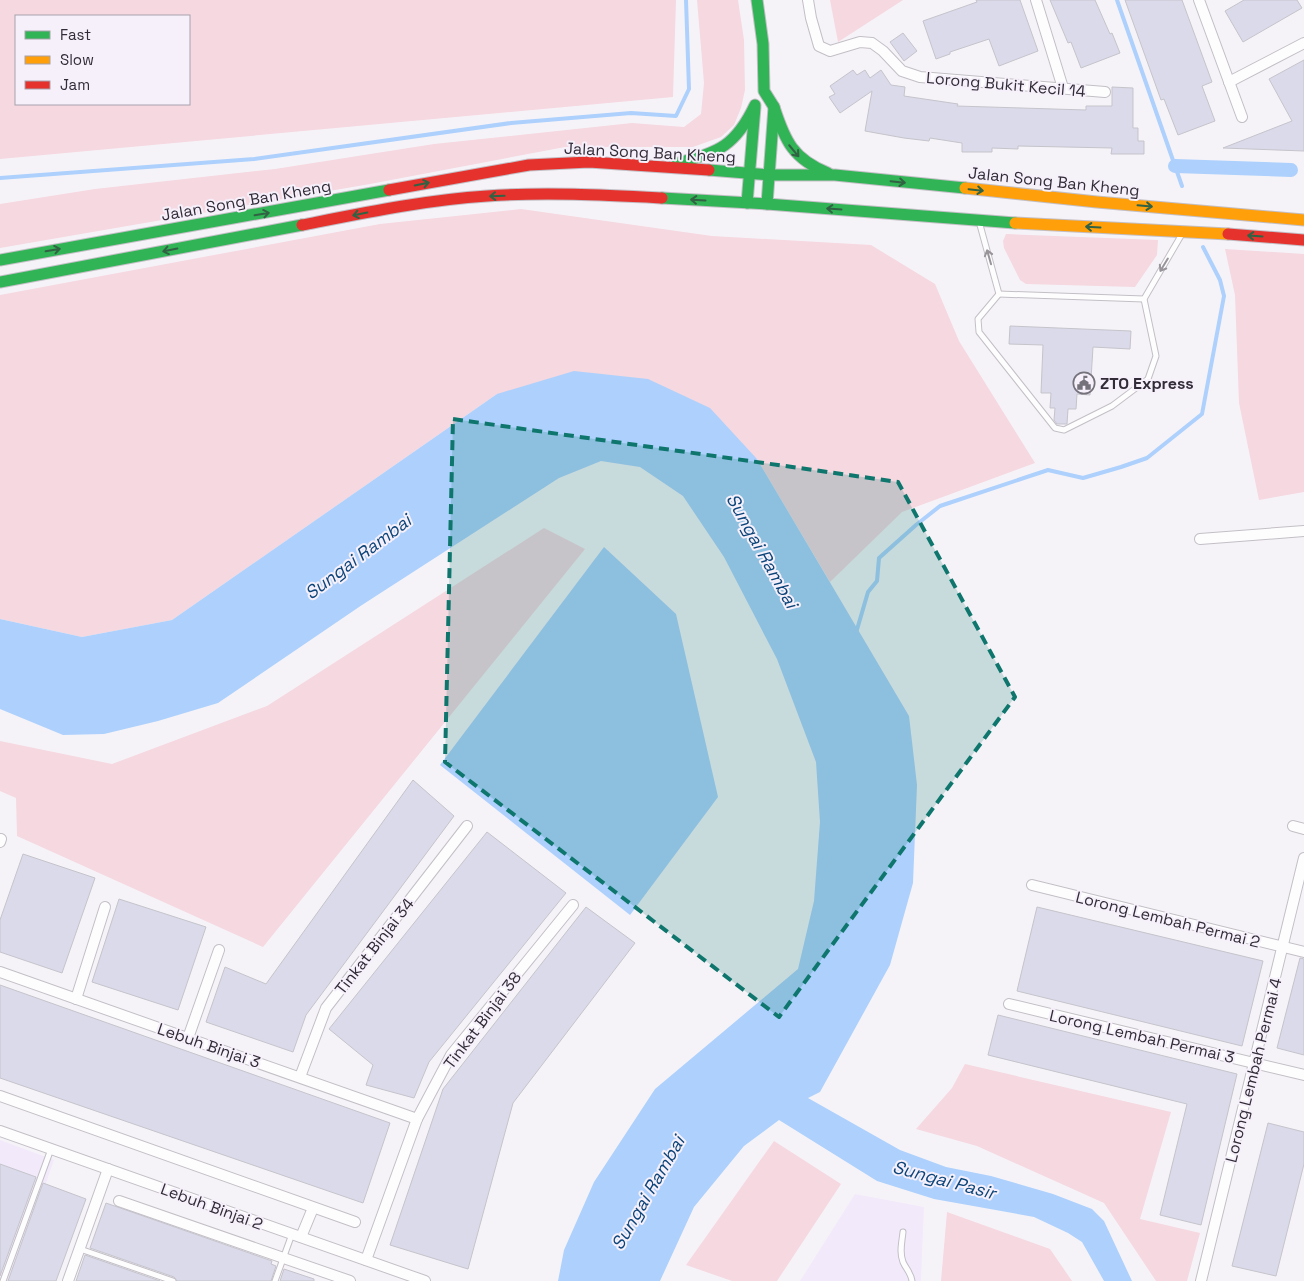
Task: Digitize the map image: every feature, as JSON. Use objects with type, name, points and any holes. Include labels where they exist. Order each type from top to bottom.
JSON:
[{"type":"main road","points":[[757,0],[763,44],[764,91],[774,107],[783,133],[795,154],[815,169],[835,175]]},
{"type":"main road","points":[[666,166],[692,159],[731,142],[743,128],[764,91]]},
{"type":"main road","points":[[747,203],[755,105]]},
{"type":"main road","points":[[767,204],[774,107]]},
{"type":"main road","name":"Jalan Song Ban Kheng","points":[[3,259],[529,165],[589,162],[666,166],[749,174],[835,175],[1097,202],[1304,220]]},
{"type":"main road","name":"Jalan Song Ban Kheng","points":[[4,281],[396,207],[485,196],[546,194],[602,195],[767,204],[979,220],[1184,231],[1304,240]]},
{"type":"street","name":"Lorong Bukit Kecil 14","points":[[808,0],[810,18],[819,46],[830,52],[860,42],[872,43],[883,51],[902,71],[920,77],[1105,92]]},
{"type":"street","points":[[1036,0],[1063,88]]},
{"type":"street","points":[[1199,0],[1242,117]]},
{"type":"street","points":[[1229,82],[1304,43]]},
{"type":"street","points":[[1200,539],[1304,531]]},
{"type":"street","name":"Tinkat Binjai 34","points":[[300,1077],[326,1008],[467,826]]},
{"type":"street","points":[[1293,826],[1304,829]]},
{"type":"street","name":"Lorong Lembah Permai 4","points":[[1201,1281],[1304,858]]},
{"type":"street","name":"Lorong Lembah Permai 2","points":[[1032,885],[1304,952]]},
{"type":"street","name":"Tinkat Binjai 38","points":[[366,1260],[417,1119],[451,1055],[572,905]]},
{"type":"street","points":[[76,999],[105,907]]},
{"type":"street","points":[[188,1038],[219,950]]},
{"type":"street","name":"Lebuh Binjai 3","points":[[0,972],[417,1119]]},
{"type":"street","name":"Lorong Lembah Permai 3","points":[[1009,1004],[1304,1075]]},
{"type":"street","name":"Lebuh Binjai 2","points":[[0,1096],[356,1222]]},
{"type":"street","name":"Lebuh Binjai 2","points":[[0,1131],[425,1281]]},
{"type":"street","points":[[68,1281],[108,1169]]},
{"type":"street","points":[[119,1201],[350,1281]]},
{"type":"street","points":[[297,1236],[313,1208]]},
{"type":"lane","points":[[979,220],[1000,294]]},
{"type":"lane","points":[[1000,294],[978,319],[979,332],[1055,428],[1064,430],[1112,406],[1148,380],[1156,356],[1144,299],[1184,231]]},
{"type":"lane","points":[[1000,294],[1144,299]]},
{"type":"lane","points":[[3,1281],[51,1149]]},
{"type":"lane","points":[[903,1232],[900,1252],[903,1264],[911,1274],[912,1281]]},
{"type":"lane","points":[[275,1281],[283,1259],[297,1236]]},
{"type":"lane","points":[[80,1249],[173,1281]]},
{"type":"highlighted area","points":[[453,419],[898,482],[1015,697],[779,1017],[445,762]]},
{"type":"shaded area","points":[[0,0],[676,0],[673,97],[0,159]]},
{"type":"shaded area","points":[[697,0],[738,0],[744,40],[745,90],[741,108],[734,125],[721,137],[693,147],[565,147],[370,184],[0,248],[0,204],[95,189],[275,169],[434,144],[632,123],[684,127],[701,114],[704,83]]},
{"type":"shaded area","points":[[830,0],[903,0],[838,42]]},
{"type":"shaded area","points":[[521,209],[712,236],[871,245],[935,284],[959,341],[1035,463],[902,512],[830,582],[757,459],[497,394],[172,620],[82,637],[0,619],[0,295],[380,224]]},
{"type":"shaded area","points":[[1006,234],[1158,240],[1157,255],[1135,287],[1026,284],[1020,280],[1004,248],[1003,241]]},
{"type":"shaded area","points":[[1225,249],[1304,254],[1304,492],[1259,500],[1239,403],[1235,295]]},
{"type":"shaded area","points":[[544,528],[585,549],[263,947],[17,836],[16,798],[0,791],[0,741],[112,764],[267,706]]},
{"type":"shaded area","points":[[965,1064],[1171,1112],[1140,1219],[1200,1233],[1187,1281],[1156,1281],[1104,1203],[977,1146],[916,1129],[952,1088]]},
{"type":"shaded area","points":[[0,1140],[54,1160],[12,1281],[0,1281]]},
{"type":"shaded area","points":[[774,1141],[841,1184],[777,1281],[732,1281],[686,1265]]},
{"type":"shaded area","points":[[855,1194],[924,1207],[921,1281],[800,1281]]},
{"type":"shaded area","points":[[947,1212],[1050,1249],[1072,1281],[941,1281]]},
{"type":"water","points":[[574,371],[648,379],[710,408],[757,459],[909,716],[917,785],[913,883],[890,965],[820,1092],[808,1098],[900,1150],[946,1167],[991,1176],[1053,1194],[1092,1209],[1104,1221],[1132,1281],[1104,1281],[1082,1242],[1068,1233],[1034,1217],[934,1199],[877,1181],[779,1120],[744,1146],[694,1207],[660,1281],[558,1281],[564,1250],[594,1182],[655,1089],[798,969],[814,901],[820,822],[816,762],[777,659],[724,557],[683,496],[640,467],[601,461],[559,478],[362,605],[218,703],[158,721],[104,734],[63,735],[0,709],[0,619],[82,637],[172,620],[497,394]]},
{"type":"water","points":[[604,547],[676,614],[718,797],[630,915],[440,765]]},
{"type":"building","points":[[976,0],[1020,0],[1038,51],[999,66],[989,39],[950,52],[950,54],[936,59],[923,21],[977,2]]},
{"type":"building","points":[[1050,0],[1095,0],[1120,53],[1081,68],[1071,42],[1068,43]]},
{"type":"building","points":[[1125,0],[1182,0],[1212,82],[1202,86],[1215,121],[1178,135],[1164,99],[1161,100]]},
{"type":"building","points":[[1244,0],[1297,0],[1302,8],[1243,42],[1225,11]]},
{"type":"building","points":[[903,33],[917,51],[904,61],[890,42]]},
{"type":"building","points":[[1304,60],[1304,151],[1223,148],[1292,121],[1269,79]]},
{"type":"building","points":[[853,70],[857,75],[865,70],[870,78],[881,70],[891,85],[905,87],[904,96],[958,104],[957,106],[1086,110],[1086,106],[1112,106],[1112,87],[1133,88],[1133,128],[1138,128],[1138,141],[1144,141],[1144,154],[1111,154],[1112,148],[1018,146],[1018,149],[992,148],[992,152],[962,152],[962,143],[930,138],[929,141],[904,138],[865,131],[872,91],[840,113],[829,97],[835,94],[830,86]]},
{"type":"building","points":[[1010,326],[1131,331],[1130,349],[1093,347],[1090,395],[1077,394],[1076,409],[1068,409],[1067,424],[1057,424],[1054,420],[1055,408],[1050,408],[1051,393],[1041,393],[1043,345],[1009,344]]},
{"type":"building","points":[[413,780],[454,816],[306,1015],[293,1052],[206,1022],[225,967],[266,984]]},
{"type":"building","points":[[487,832],[566,893],[429,1062],[414,1098],[366,1085],[373,1065],[329,1029]]},
{"type":"building","points":[[23,854],[95,878],[62,973],[0,952],[0,920]]},
{"type":"building","points":[[119,899],[206,927],[178,1010],[92,982]]},
{"type":"building","points":[[586,907],[635,943],[513,1103],[468,1269],[390,1245],[443,1089]]},
{"type":"building","points":[[1037,907],[1263,961],[1242,1046],[1017,991]]},
{"type":"building","points":[[1300,958],[1304,959],[1304,1055],[1277,1048]]},
{"type":"building","points":[[0,985],[390,1123],[363,1203],[0,1078]]},
{"type":"building","points":[[998,1015],[1237,1074],[1201,1225],[1160,1215],[1187,1104],[988,1055]]},
{"type":"building","points":[[1268,1123],[1304,1132],[1304,1164],[1276,1276],[1232,1266]]},
{"type":"building","points":[[0,1164],[36,1177],[0,1276]]},
{"type":"building","points":[[43,1183],[86,1199],[56,1281],[8,1281]]},
{"type":"building","points":[[106,1203],[272,1261],[271,1264],[276,1266],[271,1281],[177,1281],[174,1277],[90,1248]]},
{"type":"building","points":[[85,1255],[160,1281],[76,1281]]},
{"type":"building","points":[[284,1269],[314,1279],[314,1281],[280,1281]]},
{"type":"waterway","points":[[0,178],[254,159],[511,123],[631,113],[676,116],[689,89],[686,0]]},
{"type":"waterway","points":[[1117,0],[1182,186]]},
{"type":"waterway","points":[[1175,166],[1291,170]]},
{"type":"waterway","points":[[856,633],[868,592],[877,581],[879,558],[940,506],[1048,470],[1083,478],[1147,458],[1202,414],[1224,296],[1220,280],[1203,247]]},
{"type":"traffic: fast","points":[[757,0],[763,44],[764,91],[774,107],[767,204]]},
{"type":"traffic: fast","points":[[677,163],[715,151],[725,145],[741,130],[755,105]]},
{"type":"traffic: fast","points":[[747,203],[755,107]]},
{"type":"traffic: fast","points":[[774,107],[782,130],[792,148],[806,162],[828,173]]},
{"type":"traffic: fast","points":[[709,170],[769,175],[835,175],[965,188]]},
{"type":"traffic: fast","points":[[0,260],[389,190]]},
{"type":"traffic: fast","points":[[662,198],[1015,223]]},
{"type":"traffic: fast","points":[[0,282],[302,225]]},
{"type":"traffic: slow","points":[[965,188],[1097,202],[1304,220]]},
{"type":"traffic: slow","points":[[1015,223],[1228,234]]},
{"type":"traffic: jam","points":[[389,190],[529,165],[589,162],[709,170]]},
{"type":"traffic: jam","points":[[302,225],[417,204],[487,196],[552,194],[662,198]]},
{"type":"traffic: jam","points":[[1228,234],[1304,240]]},
{"type":"place","name":"ZTO Express","points":[[1084,383]]},
{"type":"water label","name":"Sungai Rambai","points":[[762,551]]},
{"type":"water label","name":"Sungai Rambai","points":[[358,557]]},
{"type":"water label","name":"Sungai Pasir","points":[[944,1180]]},
{"type":"water label","name":"Sungai Rambai","points":[[648,1193]]}]
